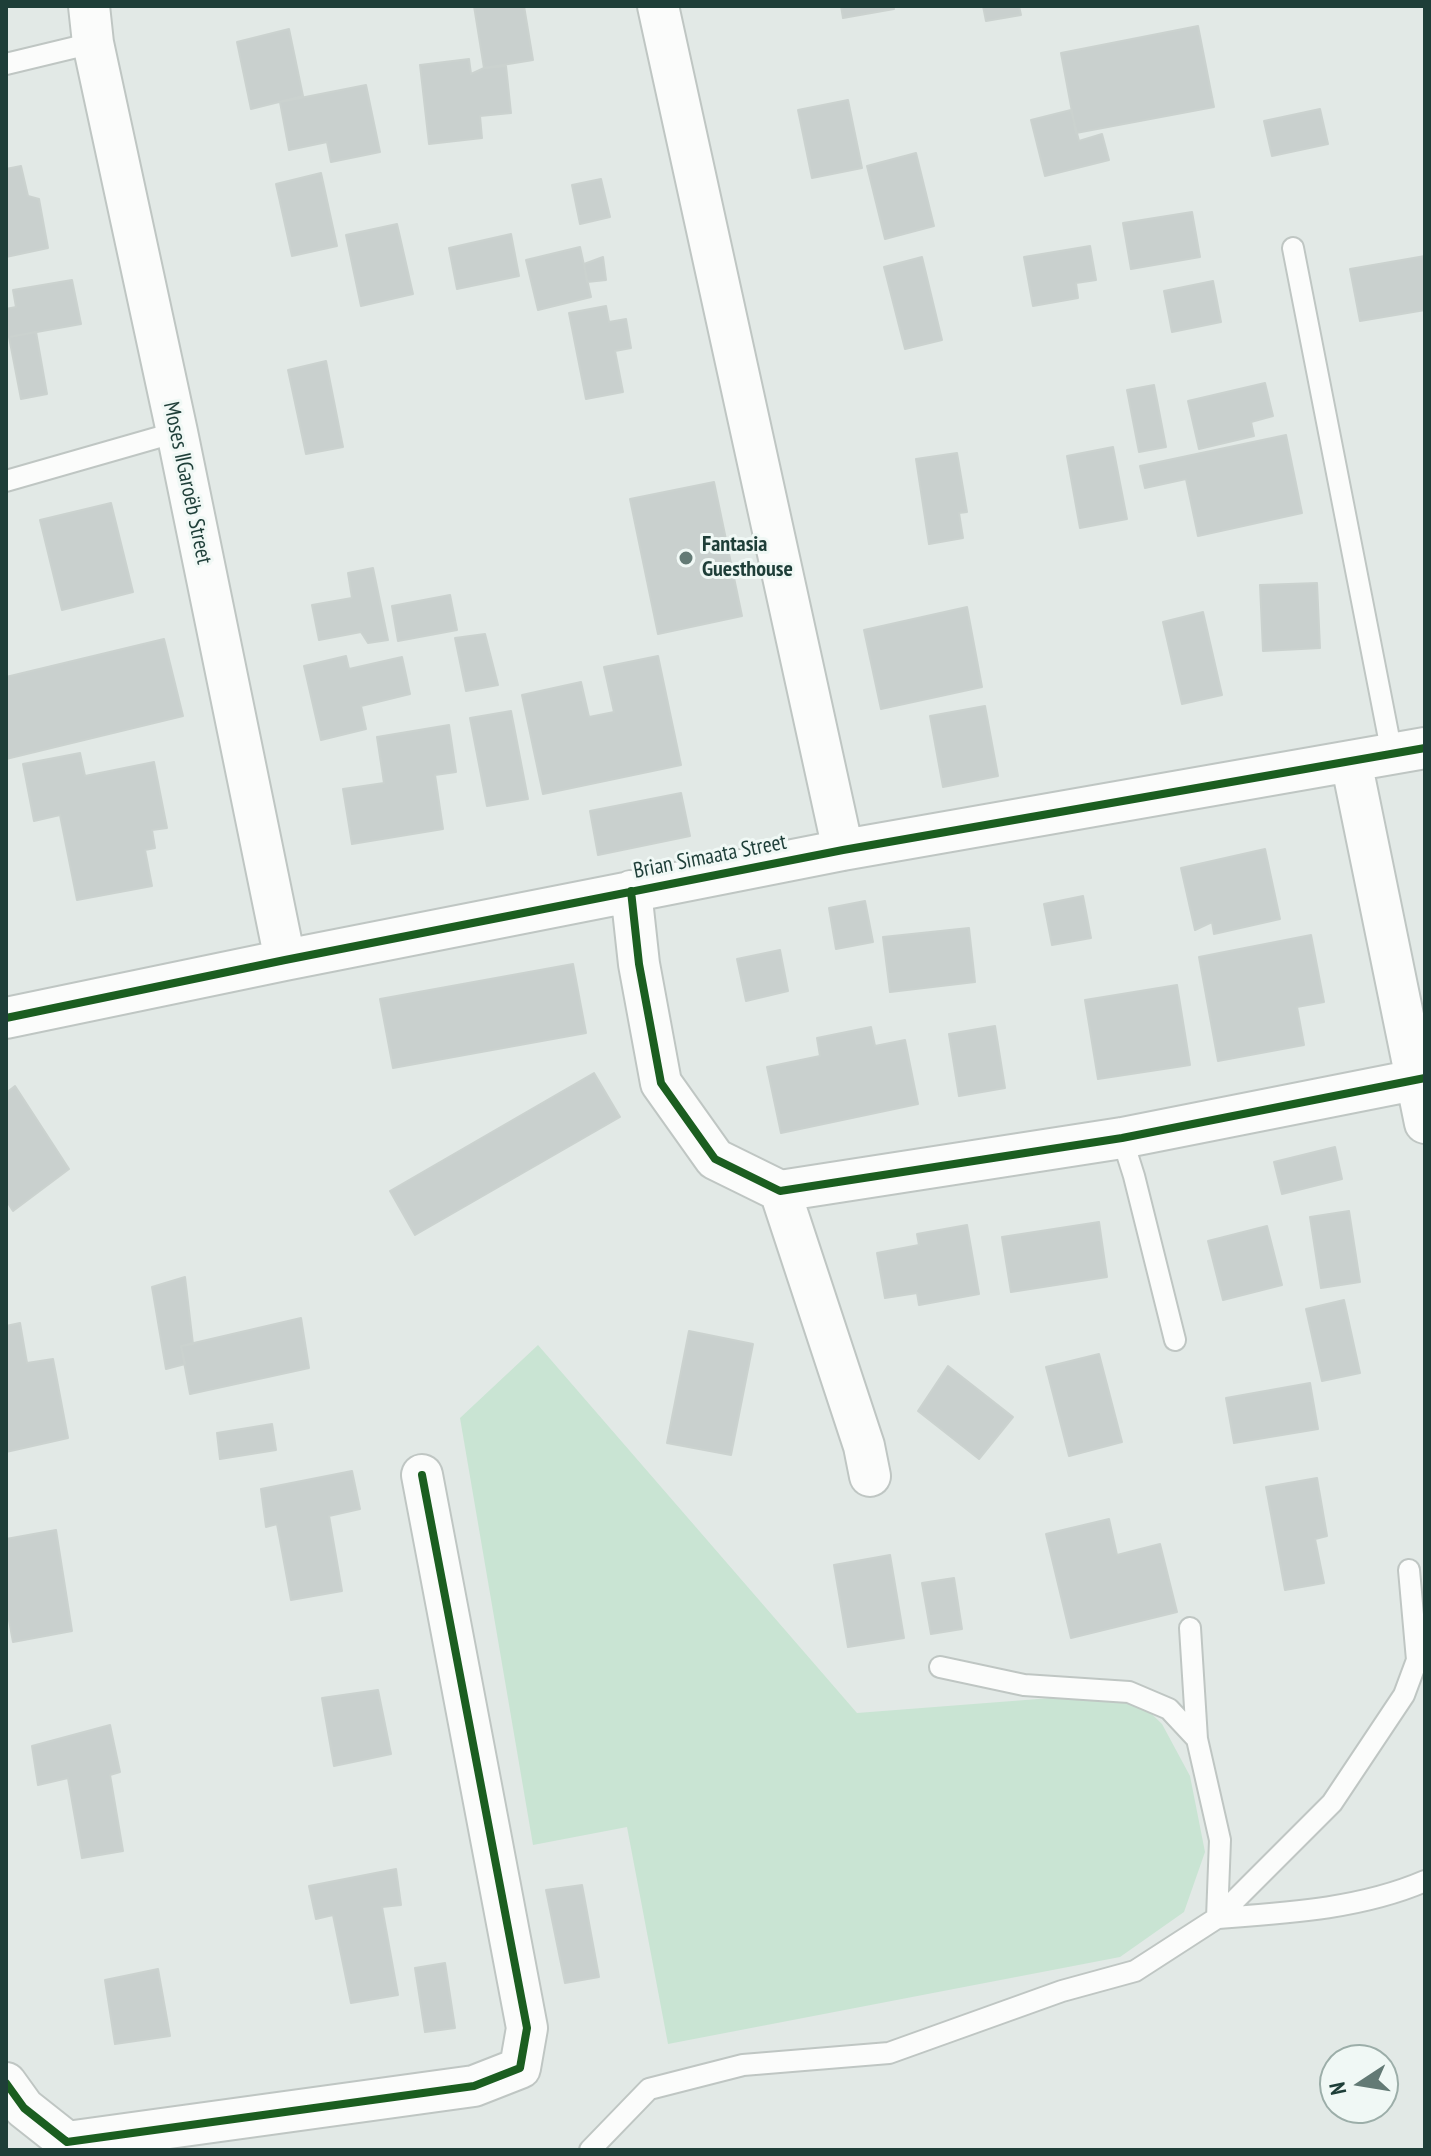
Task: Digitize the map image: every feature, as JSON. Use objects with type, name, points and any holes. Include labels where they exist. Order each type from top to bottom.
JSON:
[{"type":"street","points":[[658,6],[843,850]]},
{"type":"street","name":"Moses ǁGaroëb Street","points":[[91,25],[285,960]]},
{"type":"street","name":"Brian Simaata Street","points":[[6,1018],[843,850],[1408,751]]},
{"type":"street","points":[[1351,761],[1421,1079],[1425,1123]]},
{"type":"street","points":[[631,891],[639,964],[661,1083],[715,1159],[780,1191],[1122,1138],[1421,1079]]},
{"type":"street","points":[[780,1191],[864,1446],[870,1476]]},
{"type":"street","points":[[6,2083],[24,2108],[67,2142],[474,2086],[520,2068],[527,2028],[422,1475]]},
{"type":"lane","points":[[6,64],[91,25]]},
{"type":"lane","points":[[1293,248],[1408,751]]},
{"type":"lane","points":[[6,481],[177,432]]},
{"type":"lane","points":[[1122,1138],[1175,1340]]},
{"type":"lane","points":[[590,2150],[649,2089],[743,2065],[889,2053],[1062,1991],[1135,1971],[1217,1918],[1332,1803],[1404,1695],[1417,1660],[1409,1570]]},
{"type":"lane","points":[[1190,1628],[1197,1739],[1220,1840],[1217,1918]]},
{"type":"lane","points":[[940,1667],[1024,1685],[1129,1692],[1169,1709],[1197,1739]]},
{"type":"lane","points":[[1217,1918],[1307,1912],[1407,1889],[1425,1881]]},
{"type":"green space","points":[[538,1345],[857,1713],[1129,1692],[1162,1724],[1190,1776],[1205,1852],[1184,1912],[1120,1957],[668,2044],[627,1827],[533,1845],[460,1418]]},
{"type":"building","points":[[474,6],[524,6],[533,60],[484,68]]},
{"type":"building","points":[[841,6],[893,6],[894,9],[843,18]]},
{"type":"building","points":[[983,6],[1019,6],[1021,15],[986,21]]},
{"type":"building","points":[[1198,26],[1214,107],[1076,133],[1061,53]]},
{"type":"building","points":[[289,29],[303,96],[251,109],[237,42]]},
{"type":"building","points":[[469,59],[471,74],[484,68],[506,66],[511,113],[480,116],[482,138],[429,144],[420,65]]},
{"type":"building","points":[[366,85],[380,152],[331,162],[327,142],[289,150],[280,102]]},
{"type":"building","points":[[848,100],[862,168],[812,178],[798,110]]},
{"type":"building","points":[[1320,109],[1328,144],[1272,156],[1264,121]]},
{"type":"building","points":[[1071,110],[1079,141],[1102,134],[1109,160],[1045,176],[1031,120]]},
{"type":"building","points":[[916,153],[934,226],[885,239],[867,166]]},
{"type":"building","points":[[21,166],[28,196],[39,199],[48,248],[6,257],[6,169]]},
{"type":"building","points":[[321,173],[337,246],[292,256],[276,184]]},
{"type":"building","points":[[601,179],[610,217],[580,224],[572,185]]},
{"type":"building","points":[[1192,212],[1200,257],[1131,269],[1123,223]]},
{"type":"building","points":[[397,224],[413,294],[361,306],[346,235]]},
{"type":"building","points":[[511,234],[519,276],[457,289],[449,248]]},
{"type":"building","points":[[1090,246],[1096,280],[1076,283],[1078,298],[1033,306],[1024,257]]},
{"type":"building","points":[[580,247],[591,297],[538,310],[526,260]]},
{"type":"building","points":[[1425,256],[1425,310],[1360,321],[1350,269]]},
{"type":"building","points":[[603,257],[606,280],[587,282],[584,264]]},
{"type":"building","points":[[922,257],[942,340],[905,349],[884,267]]},
{"type":"building","points":[[72,280],[81,324],[9,337],[6,309],[16,307],[13,290]]},
{"type":"building","points":[[1213,281],[1221,322],[1172,332],[1164,291]]},
{"type":"building","points":[[606,306],[609,322],[626,319],[631,348],[615,351],[623,392],[586,399],[569,313]]},
{"type":"building","points":[[36,332],[47,394],[21,399],[9,337]]},
{"type":"building","points":[[326,361],[343,447],[306,454],[288,370]]},
{"type":"building","points":[[1265,383],[1273,416],[1251,422],[1254,436],[1199,449],[1188,401]]},
{"type":"building","points":[[1154,385],[1166,447],[1139,452],[1127,390]]},
{"type":"building","points":[[1286,435],[1302,513],[1198,536],[1186,479],[1145,488],[1140,466]]},
{"type":"building","points":[[1113,447],[1127,519],[1080,528],[1067,456]]},
{"type":"building","points":[[957,453],[967,512],[959,513],[963,538],[929,544],[916,459]]},
{"type":"building","name":"Fantasia Guesthouse","points":[[714,482],[742,616],[658,634],[630,499]]},
{"type":"building","points":[[111,503],[133,592],[62,610],[40,520]]},
{"type":"building","points":[[373,568],[388,640],[368,643],[361,632],[319,640],[312,605],[352,598],[348,573]]},
{"type":"building","points":[[1317,583],[1320,648],[1263,651],[1260,585]]},
{"type":"building","points":[[450,595],[457,630],[398,641],[392,606]]},
{"type":"building","points":[[967,607],[982,687],[881,709],[864,630]]},
{"type":"building","points":[[1203,612],[1222,695],[1182,704],[1163,622]]},
{"type":"building","points":[[485,634],[498,685],[466,691],[455,638]]},
{"type":"building","points":[[164,639],[183,716],[6,759],[6,677]]},
{"type":"building","points":[[346,656],[349,669],[402,657],[410,694],[361,706],[366,729],[321,740],[304,666]]},
{"type":"building","points":[[658,656],[681,765],[543,794],[522,695],[581,682],[589,717],[614,712],[604,667]]},
{"type":"building","points":[[985,706],[998,776],[943,787],[930,716]]},
{"type":"building","points":[[511,711],[528,799],[487,806],[470,718]]},
{"type":"building","points":[[449,725],[456,772],[435,775],[443,829],[352,844],[343,789],[384,783],[377,737]]},
{"type":"building","points":[[80,753],[85,776],[154,762],[167,828],[152,830],[155,848],[145,850],[152,886],[77,900],[60,815],[34,821],[23,764]]},
{"type":"building","points":[[681,793],[690,836],[598,855],[590,811]]},
{"type":"building","points":[[1265,849],[1280,919],[1214,934],[1212,922],[1195,930],[1181,868]]},
{"type":"building","points":[[1083,896],[1091,938],[1052,945],[1044,904]]},
{"type":"building","points":[[865,901],[873,942],[836,949],[829,908]]},
{"type":"building","points":[[969,928],[975,982],[890,992],[883,937]]},
{"type":"building","points":[[1311,935],[1324,1002],[1297,1007],[1304,1045],[1218,1061],[1199,957]]},
{"type":"building","points":[[780,950],[788,991],[746,1001],[737,959]]},
{"type":"building","points":[[573,964],[586,1033],[393,1068],[380,999]]},
{"type":"building","points":[[1177,985],[1190,1065],[1098,1079],[1085,1000]]},
{"type":"building","points":[[995,1026],[1005,1088],[959,1096],[949,1034]]},
{"type":"building","points":[[871,1027],[875,1046],[905,1040],[918,1104],[781,1133],[767,1067],[820,1056],[817,1038]]},
{"type":"building","points":[[594,1073],[620,1117],[415,1235],[390,1191]]},
{"type":"building","points":[[15,1086],[69,1169],[13,1211],[6,1200],[6,1093]]},
{"type":"building","points":[[1335,1147],[1342,1179],[1282,1194],[1274,1162]]},
{"type":"building","points":[[1349,1211],[1360,1282],[1321,1288],[1310,1217]]},
{"type":"building","points":[[1099,1222],[1107,1277],[1011,1292],[1002,1237]]},
{"type":"building","points":[[967,1225],[979,1294],[919,1305],[917,1293],[885,1298],[877,1253],[919,1245],[917,1234]]},
{"type":"building","points":[[1267,1226],[1282,1285],[1223,1300],[1208,1241]]},
{"type":"building","points":[[185,1277],[193,1344],[181,1346],[185,1364],[166,1369],[152,1287]]},
{"type":"building","points":[[1344,1300],[1360,1373],[1322,1381],[1306,1309]]},
{"type":"building","points":[[301,1318],[309,1368],[190,1394],[181,1346]]},
{"type":"building","points":[[20,1323],[27,1363],[53,1359],[68,1438],[6,1452],[6,1326]]},
{"type":"building","points":[[689,1331],[753,1344],[731,1455],[667,1443]]},
{"type":"building","points":[[1099,1354],[1122,1442],[1069,1456],[1046,1367]]},
{"type":"building","points":[[948,1366],[1013,1417],[979,1459],[918,1411]]},
{"type":"building","points":[[1310,1383],[1318,1429],[1234,1443],[1226,1398]]},
{"type":"building","points":[[272,1424],[276,1450],[220,1459],[217,1433]]},
{"type":"building","points":[[352,1471],[360,1509],[329,1516],[342,1591],[291,1600],[277,1524],[266,1527],[261,1489]]},
{"type":"building","points":[[1317,1478],[1327,1536],[1315,1539],[1324,1583],[1285,1590],[1266,1487]]},
{"type":"building","points":[[1109,1519],[1117,1555],[1160,1544],[1177,1612],[1071,1638],[1046,1534]]},
{"type":"building","points":[[56,1530],[72,1631],[13,1642],[6,1604],[6,1539]]},
{"type":"building","points":[[890,1555],[904,1638],[848,1647],[834,1565]]},
{"type":"building","points":[[954,1578],[962,1629],[931,1634],[922,1583]]},
{"type":"building","points":[[378,1690],[391,1754],[334,1766],[322,1698]]},
{"type":"building","points":[[110,1725],[120,1772],[110,1775],[123,1851],[82,1858],[68,1778],[38,1785],[32,1746]]},
{"type":"building","points":[[396,1869],[401,1905],[382,1907],[398,1995],[351,2003],[333,1915],[316,1919],[309,1886]]},
{"type":"building","points":[[582,1885],[599,1977],[565,1983],[546,1890]]},
{"type":"building","points":[[445,1963],[455,2028],[425,2032],[415,1968]]},
{"type":"building","points":[[158,1969],[170,2036],[115,2044],[105,1980]]},
{"type":"cycle path","points":[[6,1018],[843,850],[1425,748]]},
{"type":"cycle path","points":[[631,891],[639,964],[661,1083],[715,1159],[780,1191],[1122,1138],[1425,1078]]},
{"type":"cycle path","points":[[6,2083],[24,2108],[67,2142],[474,2086],[520,2068],[527,2028],[422,1475]]},
{"type":"place","name":"Fantasia Guesthouse","points":[[686,558]]}]
